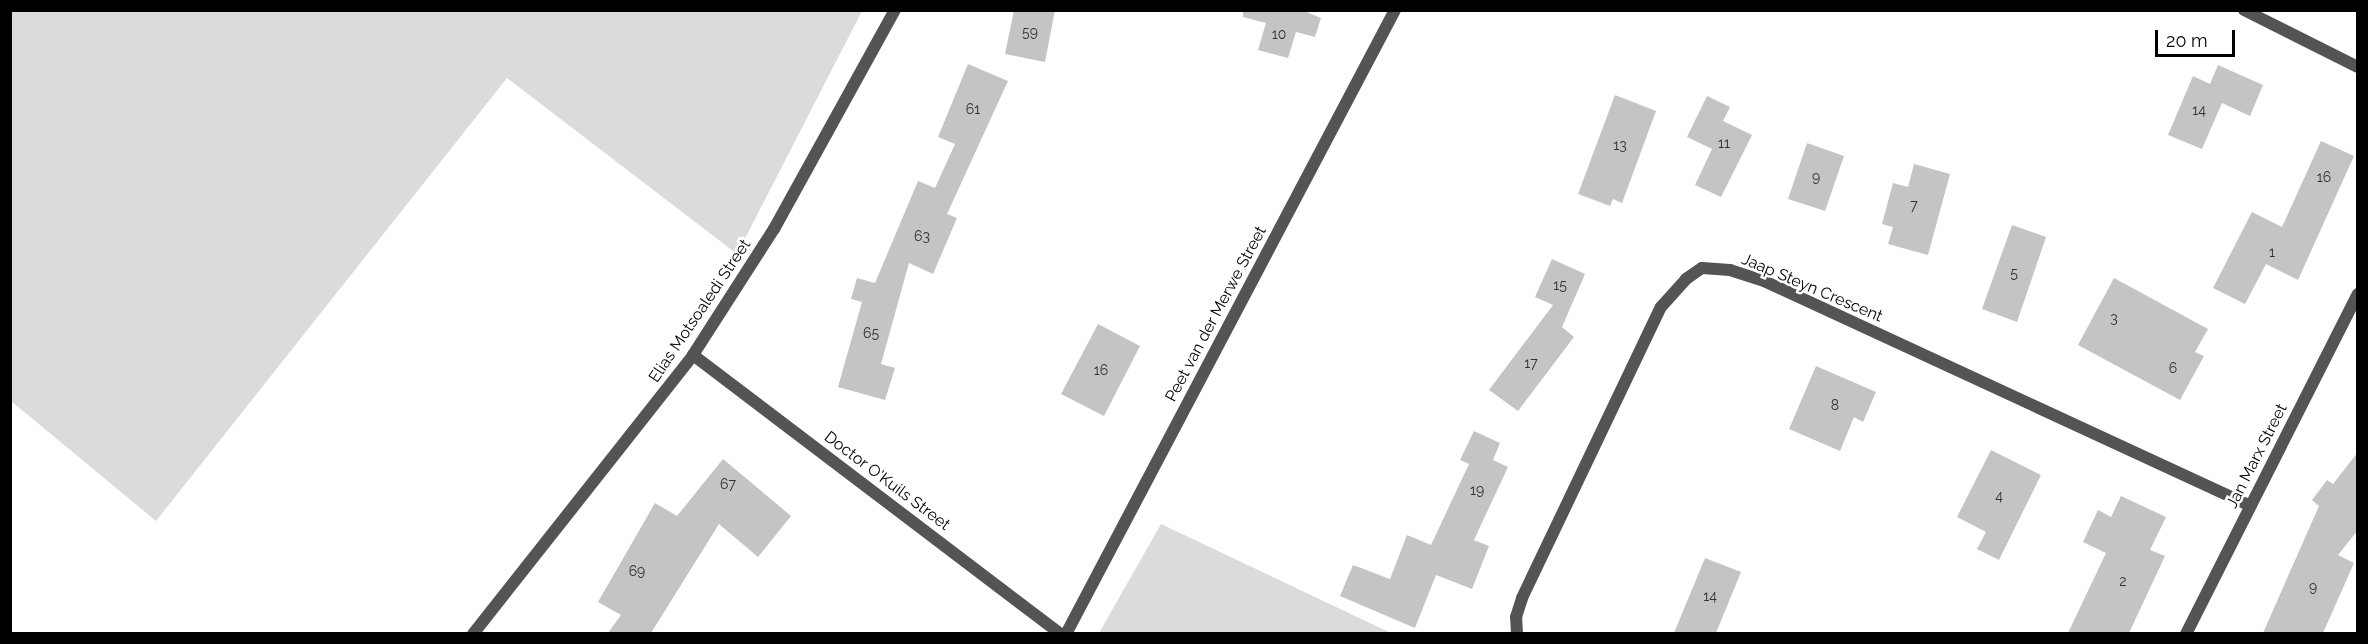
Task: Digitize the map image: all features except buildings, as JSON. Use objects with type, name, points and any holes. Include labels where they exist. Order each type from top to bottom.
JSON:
[{"type":"street","name":"Elias Motsoaledi Street","points":[[473,633],[693,355],[774,229],[895,10]]},
{"type":"street","name":"Peet van der Merwe Street","points":[[1066,633],[1395,10]]},
{"type":"street","points":[[2244,10],[2358,68]]},
{"type":"street","name":"Jaap Steyn Crescent","points":[[1517,633],[1516,617],[1522,598],[1661,306],[1686,279],[1702,268],[1730,270],[1764,282],[2251,506]]},
{"type":"street","name":"Jan Marx Street","points":[[2186,633],[2358,294]]},
{"type":"street","name":"Doctor O'Kuils Street","points":[[693,355],[1061,633]]},
{"type":"shaded area","points":[[10,11],[862,11],[737,254],[507,78],[156,521],[11,401]]},
{"type":"shaded area","points":[[1161,524],[1391,633],[1099,633]]}]
